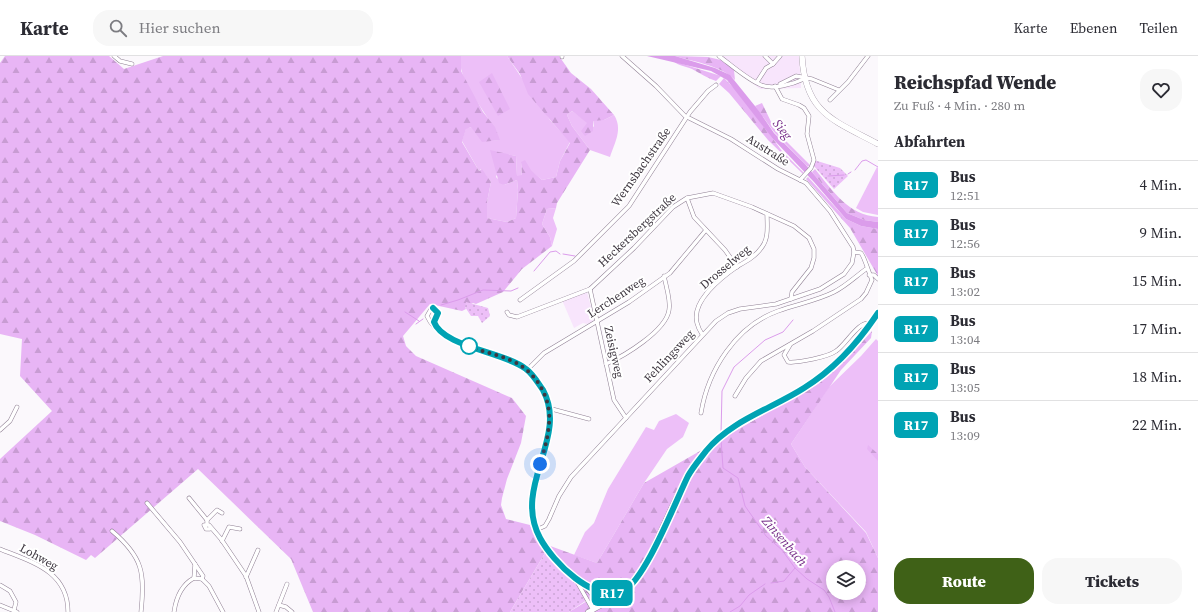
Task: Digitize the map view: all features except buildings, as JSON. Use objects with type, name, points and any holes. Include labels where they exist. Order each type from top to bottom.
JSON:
[{"type":"main road","points":[[802,56],[804,78],[812,99],[827,116],[877,141]]},
{"type":"street","points":[[114,56],[120,61],[132,64]]},
{"type":"street","name":"Austraße","points":[[622,56],[688,117],[731,139],[778,169],[806,183],[830,211],[854,247],[854,252],[863,255],[869,275]]},
{"type":"street","points":[[719,56],[762,86],[775,86],[796,76],[812,78],[839,90]]},
{"type":"street","points":[[765,56],[773,64]]},
{"type":"street","points":[[756,82],[766,68],[773,64],[780,56]]},
{"type":"street","points":[[830,100],[868,56]]},
{"type":"street","name":"Wernsbachstraße","points":[[520,300],[574,261],[629,206],[688,117],[708,91],[716,85]]},
{"type":"street","points":[[775,86],[782,100],[799,105],[808,112],[809,123],[807,134],[814,157],[811,168],[800,180]]},
{"type":"street","name":"Heckersbergstraße","points":[[507,312],[509,315],[517,317],[590,289],[634,248],[673,207],[687,198],[702,194],[722,195],[794,226],[804,233],[814,249],[814,258],[811,268],[792,292],[791,299]]},
{"type":"street","points":[[687,198],[694,216],[725,250],[737,267]]},
{"type":"street","name":"Drosselweg","points":[[702,334],[696,322],[696,314],[704,295],[737,267],[755,255],[763,246],[767,236],[768,214]]},
{"type":"street","name":"Lerchenweg","points":[[528,370],[544,353],[629,302],[664,276],[693,248],[706,230]]},
{"type":"street","name":"Fehlingsweg","points":[[536,530],[545,526],[550,520],[559,496],[571,477],[702,334],[716,321],[728,313],[791,299],[820,289],[837,280],[844,274],[852,263],[854,252]]},
{"type":"street","points":[[701,413],[704,396],[711,381],[729,347],[742,332],[762,318],[778,311],[834,292],[866,269]]},
{"type":"street","points":[[735,396],[755,367],[772,354],[813,332],[861,299],[871,284],[869,275],[874,275],[878,279]]},
{"type":"street","points":[[606,364],[620,358],[634,349],[665,321],[669,310],[664,276]]},
{"type":"street","name":"Zeisigweg","points":[[590,289],[614,400],[626,418]]},
{"type":"street","points":[[436,328],[434,322],[438,313],[435,309],[431,309],[427,316],[436,328],[460,343],[511,360],[528,370],[544,393],[550,422],[548,437],[533,490],[531,505],[536,530],[548,548],[576,579],[593,594],[594,602],[590,611]]},
{"type":"street","points":[[590,611],[609,602],[624,590],[643,568],[695,465],[708,448],[725,433],[803,389],[824,374],[852,347],[878,313]]},
{"type":"street","points":[[790,344],[784,356],[785,360],[788,362],[798,363],[835,352],[860,325],[864,323],[871,324]]},
{"type":"street","points":[[0,430],[10,422],[17,408]]},
{"type":"street","points":[[548,408],[590,419]]},
{"type":"street","points":[[189,498],[207,522],[210,529],[222,541],[246,577],[259,612]]},
{"type":"street","points":[[146,503],[180,542],[203,576],[202,579]]},
{"type":"street","points":[[207,522],[217,510],[222,513]]},
{"type":"street","points":[[222,541],[229,527],[240,529]]},
{"type":"street","points":[[112,531],[126,543],[135,556],[141,570],[144,582],[141,612]]},
{"type":"street","name":"Lohweg","points":[[0,548],[32,562],[56,576],[66,591],[68,612]]},
{"type":"street","points":[[246,577],[258,550]]},
{"type":"street","points":[[194,578],[195,564]]},
{"type":"street","points":[[174,612],[184,584],[194,578],[202,579],[209,586],[223,612]]},
{"type":"street","points":[[576,579],[602,593],[624,590]]},
{"type":"street","points":[[576,579],[590,611]]},
{"type":"street","points":[[276,612],[287,584]]},
{"type":"street","points":[[0,585],[10,591],[16,602],[16,611],[0,605]]},
{"type":"street","points":[[279,604],[292,612]]},
{"type":"shaded area","points":[[461,56],[507,56],[550,120],[570,142],[560,161],[556,177],[542,180],[521,162],[522,176],[517,176],[516,156],[505,154],[496,177],[504,185],[517,180],[518,190],[516,218],[507,222],[487,218],[487,202],[491,182],[481,169],[479,171],[462,141],[466,128],[472,127],[487,141],[499,140],[491,123],[469,89],[461,68]]},
{"type":"shaded area","points":[[647,56],[675,56],[715,68],[730,75],[759,111],[774,133],[805,164],[847,213],[864,220],[878,222],[878,229],[861,226],[846,219],[814,182],[773,139],[727,80],[711,71]]},
{"type":"shaded area","points":[[717,56],[799,56],[801,88],[760,89]]},
{"type":"shaded area","points":[[572,111],[594,127],[593,120],[604,120],[614,115],[617,120],[618,130],[616,141],[610,157],[590,150],[572,126],[567,115]]},
{"type":"shaded area","points":[[814,160],[840,168],[848,176],[834,189],[813,165]]},
{"type":"shaded area","points":[[877,167],[878,215],[863,212],[856,208]]},
{"type":"shaded area","points":[[556,208],[553,218],[557,229],[552,246],[550,237],[542,224],[547,209]]},
{"type":"shaded area","points":[[587,292],[594,318],[592,322],[587,324],[583,323],[574,328],[562,300]]},
{"type":"shaded area","points":[[466,302],[488,308],[490,316],[482,323],[478,316],[471,316],[465,307]]},
{"type":"shaded area","points":[[876,339],[878,341],[878,558],[866,532],[805,467],[791,444],[829,387]]},
{"type":"shaded area","points":[[676,414],[689,423],[683,437],[667,449],[644,483],[597,563],[574,555],[585,532],[594,523],[608,489],[646,427],[654,430],[659,421]]},
{"type":"shaded area","points":[[548,548],[574,577],[587,600],[569,612],[510,612]]},
{"type":"green space","points":[[5,56],[109,56],[124,69],[163,56],[461,56],[461,71],[483,112],[495,127],[500,140],[482,142],[471,127],[466,129],[462,142],[479,171],[482,169],[491,182],[487,202],[487,218],[507,222],[516,218],[518,190],[517,180],[504,185],[499,183],[490,150],[516,156],[517,176],[522,175],[521,162],[525,160],[531,170],[542,180],[556,177],[560,161],[570,143],[528,94],[520,74],[507,56],[559,56],[571,73],[591,89],[614,115],[604,120],[593,121],[593,131],[585,136],[581,131],[587,123],[572,111],[567,115],[572,126],[590,150],[557,203],[556,208],[547,209],[542,224],[550,237],[552,246],[522,269],[503,292],[476,304],[473,303],[465,307],[466,309],[462,311],[430,304],[403,336],[406,346],[416,356],[512,398],[526,416],[521,443],[507,479],[502,498],[501,505],[506,519],[530,525],[534,534],[542,543],[597,563],[644,483],[819,383],[844,361],[872,331],[871,338],[841,370],[791,444],[805,467],[866,533],[878,558],[878,612],[569,612],[587,601],[548,548],[510,612],[313,612],[291,559],[198,469],[95,558],[91,555],[86,560],[35,535],[0,521],[0,459],[52,411],[20,376],[22,339],[0,334],[0,63]]},
{"type":"green space","points":[[675,56],[708,57],[721,60],[734,70],[735,80],[715,67]]},
{"type":"green space","points":[[673,61],[721,76],[716,81]]},
{"type":"green space","points":[[492,73],[510,109],[498,116],[479,82]]},
{"type":"green space","points":[[724,78],[739,93],[782,151],[804,173],[803,174],[768,140],[729,93],[719,84]]},
{"type":"green space","points":[[762,103],[775,130],[810,165],[808,167],[774,132],[755,106]]},
{"type":"green space","points":[[815,169],[828,186],[850,207],[858,212],[878,217],[878,222],[864,220],[847,213],[812,172]]},
{"type":"green space","points":[[808,177],[846,219],[861,226],[878,229],[878,276],[850,228],[806,179]]},
{"type":"green space","points":[[868,445],[878,454],[878,461],[867,449]]},
{"type":"waterway","points":[[855,170],[862,161],[866,160],[878,167]]},
{"type":"waterway","points":[[828,176],[844,175]]},
{"type":"waterway","points":[[534,271],[550,252],[556,251],[560,254]]},
{"type":"waterway","points":[[563,254],[575,256]]},
{"type":"waterway","points":[[441,305],[483,290],[511,291],[518,288]]},
{"type":"waterway","points":[[405,312],[419,321]]},
{"type":"waterway","points":[[416,324],[423,319]]},
{"type":"waterway","name":"Zinsenbach","points":[[721,434],[722,391],[734,367],[765,340],[783,332],[793,320]]},
{"type":"waterway","name":"Zinsenbach","points":[[721,439],[723,468],[738,478],[745,506],[766,536],[782,550],[795,568],[807,579],[824,590],[829,597],[835,612]]},
{"type":"waterway","points":[[771,583],[784,581],[795,568]]},
{"type":"waterway","points":[[730,612],[740,606],[749,595],[765,584]]},
{"type":"bus line","name":"R17","points":[[433,308],[438,313],[438,316],[434,322],[436,328],[460,343],[511,360],[528,370],[544,393],[550,422],[548,437],[533,490],[531,505],[532,520],[542,540],[569,572],[578,581],[602,593],[624,590],[635,579],[650,557],[689,475],[708,448],[734,427],[803,389],[824,374],[852,347],[878,313]]},
{"type":"route","points":[[469,346],[511,360],[528,370],[538,383],[544,393],[550,422],[548,437],[540,464]]},
{"type":"water label","name":"Sieg","points":[[783,129]]}]
